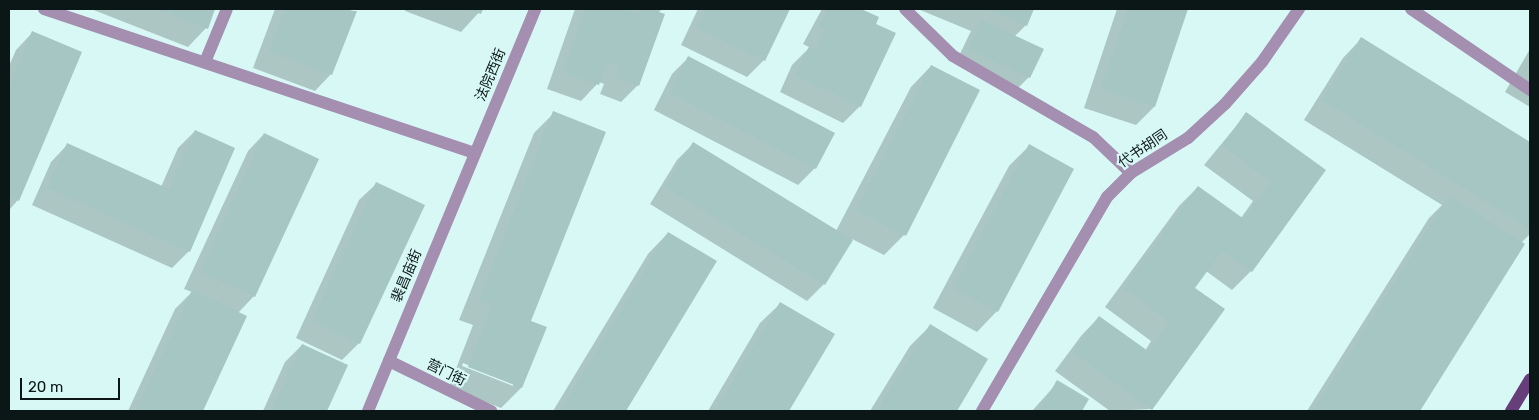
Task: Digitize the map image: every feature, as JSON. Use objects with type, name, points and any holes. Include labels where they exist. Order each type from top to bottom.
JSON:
[{"type":"main road","points":[[1511,411],[1530,379]]},
{"type":"street","points":[[44,9],[475,153]]},
{"type":"street","points":[[205,62],[227,9]]},
{"type":"street","name":"法院西街","points":[[475,153],[535,9]]},
{"type":"street","points":[[904,9],[953,56],[1094,137],[1131,173]]},
{"type":"street","name":"代书胡同","points":[[982,411],[1106,197],[1131,173],[1188,138],[1225,104],[1262,62],[1298,9]]},
{"type":"street","points":[[1412,9],[1530,90]]},
{"type":"street","name":"裴昌庙街","points":[[368,411],[475,153]]},
{"type":"street","name":"营门街","points":[[389,361],[491,411]]},
{"type":"building","points":[[157,9],[215,9],[208,29]]},
{"type":"building","points":[[285,9],[357,11],[332,75],[269,51]]},
{"type":"building","points":[[467,9],[483,9],[481,14]]},
{"type":"building","points":[[585,9],[627,9],[639,15],[641,9],[650,9],[665,14],[639,86],[616,77],[620,67],[607,62],[599,85],[563,72]]},
{"type":"building","points":[[706,9],[790,9],[765,61],[697,28]]},
{"type":"building","points":[[827,9],[861,9],[879,17],[876,24],[896,33],[861,107],[795,75],[809,47],[815,50],[825,30],[819,27]]},
{"type":"building","points":[[985,9],[1034,9],[1027,26]]},
{"type":"building","points":[[1128,9],[1188,9],[1155,107],[1101,89]]},
{"type":"building","points":[[981,20],[1044,49],[1030,78],[968,49]]},
{"type":"building","points":[[32,31],[82,52],[19,201],[9,196],[9,87]]},
{"type":"building","points":[[1361,37],[1530,142],[1530,229],[1322,100]]},
{"type":"building","points":[[688,56],[835,133],[816,169],[670,93]]},
{"type":"building","points":[[931,65],[980,90],[906,236],[856,210]]},
{"type":"building","points":[[553,111],[606,132],[531,321],[547,327],[522,388],[468,367],[492,305],[479,300]]},
{"type":"building","points":[[1246,112],[1326,170],[1252,272],[1222,251],[1195,288],[1225,309],[1152,410],[1073,352],[1099,316],[1148,351],[1169,322],[1123,288],[1198,186],[1244,219],[1271,182],[1222,146]]},
{"type":"building","points":[[195,130],[235,148],[190,252],[47,188],[67,143],[169,189]]},
{"type":"building","points":[[264,133],[319,159],[255,297],[200,272]]},
{"type":"building","points":[[693,142],[853,240],[825,285],[665,187]]},
{"type":"building","points":[[1029,144],[1074,169],[998,312],[953,288]]},
{"type":"building","points":[[376,182],[425,205],[360,344],[312,321]]},
{"type":"building","points":[[1449,196],[1525,244],[1420,411],[1313,411]]},
{"type":"building","points":[[668,232],[717,261],[626,411],[560,411]]},
{"type":"building","points":[[192,290],[247,316],[203,411],[136,411]]},
{"type":"building","points":[[780,302],[835,334],[789,411],[715,411]]},
{"type":"building","points":[[930,324],[988,359],[957,411],[877,411]]},
{"type":"building","points":[[302,344],[348,365],[327,411],[271,411]]},
{"type":"building","points":[[1057,380],[1089,399],[1082,411],[1039,411]]}]
